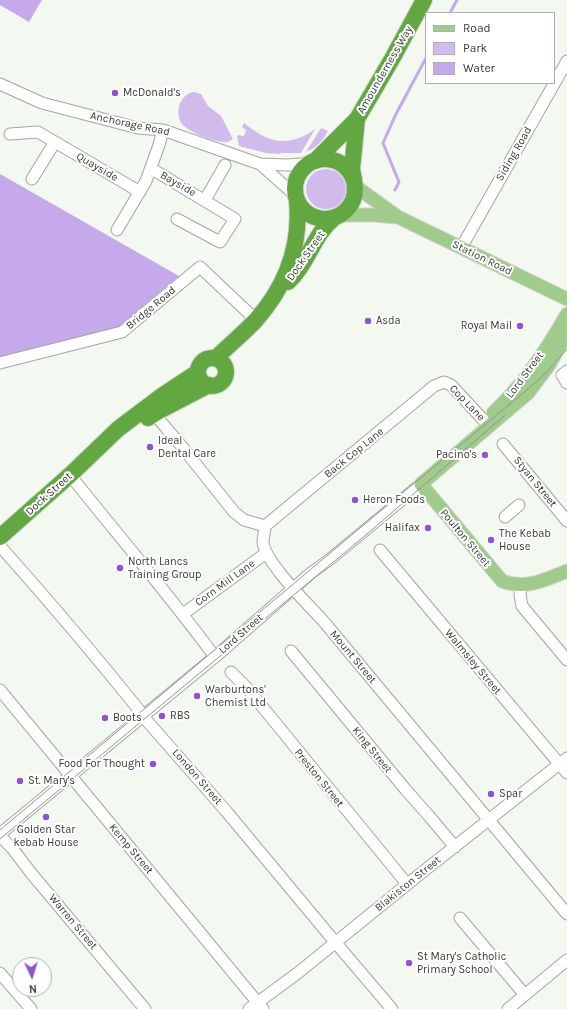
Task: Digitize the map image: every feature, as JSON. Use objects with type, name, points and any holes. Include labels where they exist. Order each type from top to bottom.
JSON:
[{"type":"highway","name":"Amounderness Way","points":[[313,162],[357,118],[392,59],[424,0]]},
{"type":"highway","name":"Amounderness Way","points":[[354,182],[352,169],[357,118]]},
{"type":"highway","points":[[325,159],[335,161],[348,169],[354,182],[355,195],[352,204],[347,210],[337,217],[319,218],[310,215],[303,210],[297,198],[295,188],[297,180],[301,172],[313,162],[325,159]]},
{"type":"highway","name":"Dock Street","points":[[221,363],[276,292],[288,272],[298,224],[297,198]]},
{"type":"highway","name":"Dock Street","points":[[276,292],[293,277],[321,233],[337,217]]},
{"type":"highway","points":[[209,358],[221,363],[226,375],[222,381],[216,385],[209,385],[201,381],[198,372],[203,361],[209,358]]},
{"type":"highway","name":"Dock Street","points":[[0,537],[98,449],[132,430],[151,410],[198,372]]},
{"type":"highway","name":"Dock Street","points":[[151,410],[209,385]]},
{"type":"main road","name":"Station Road","points":[[354,182],[398,217],[567,299]]},
{"type":"main road","name":"Station Road","points":[[337,217],[373,215],[398,217]]},
{"type":"main road","name":"Lord Street","points":[[485,427],[520,385],[561,326],[567,314]]},
{"type":"main road","name":"Lord Street","points":[[421,484],[485,427],[528,393],[549,365],[567,333]]},
{"type":"main road","name":"Poulton Street","points":[[421,484],[502,581],[518,585]]},
{"type":"main road","points":[[518,585],[536,583],[567,571]]},
{"type":"street","name":"Siding Road","points":[[555,82],[567,61]]},
{"type":"street","name":"Anchorage Road","points":[[0,84],[42,103],[138,128],[163,130],[260,164],[288,165],[313,162]]},
{"type":"street","name":"Siding Road","points":[[461,248],[554,84]]},
{"type":"street","points":[[118,230],[140,192],[151,169],[163,130]]},
{"type":"street","name":"Quayside","points":[[10,134],[38,132],[140,192]]},
{"type":"street","points":[[32,179],[55,142]]},
{"type":"street","name":"Anchorage Road","points":[[260,164],[297,198]]},
{"type":"street","name":"Bayside","points":[[205,200],[225,165]]},
{"type":"street","name":"Bayside","points":[[151,169],[235,219],[220,242],[177,219]]},
{"type":"street","name":"Bridge Road","points":[[0,363],[122,332],[200,267],[251,325]]},
{"type":"street","name":"Cop Lane","points":[[444,382],[451,384],[485,427]]},
{"type":"street","name":"Back Cop Lane","points":[[265,526],[434,386],[444,382]]},
{"type":"street","points":[[151,410],[234,512],[244,520],[265,526]]},
{"type":"street","name":"Styan Street","points":[[503,444],[567,521]]},
{"type":"street","points":[[70,475],[183,614],[212,653],[216,656]]},
{"type":"street","name":"Lord Street","points":[[0,835],[70,775],[216,656],[311,573],[421,484]]},
{"type":"street","points":[[505,517],[519,505]]},
{"type":"street","name":"Mount Street","points":[[265,526],[263,542],[266,553],[290,587],[325,623],[567,914]]},
{"type":"street","name":"London Street","points":[[0,546],[51,603],[144,716],[226,810],[392,1009]]},
{"type":"street","name":"Walmsley Street","points":[[380,550],[563,761],[567,773]]},
{"type":"street","name":"Corn Mill Lane","points":[[183,614],[266,553]]},
{"type":"street","points":[[518,585],[522,606],[567,660]]},
{"type":"street","name":"King Street","points":[[291,651],[455,847]]},
{"type":"street","name":"Preston Street","points":[[231,672],[247,688],[407,884]]},
{"type":"street","name":"Kemp Street","points":[[0,690],[257,1007]]},
{"type":"street","name":"Blakiston Street","points":[[257,1007],[407,884],[563,761]]},
{"type":"street","name":"Warren Street","points":[[0,835],[145,1009]]},
{"type":"street","points":[[460,918],[524,995]]},
{"type":"street","points":[[508,1009],[567,960]]},
{"type":"street","points":[[0,973],[31,1009]]},
{"type":"green space","points":[[194,92],[201,94],[208,106],[221,116],[233,139],[226,142],[220,142],[202,136],[182,124],[179,114],[180,104],[185,96]]},
{"type":"green space","points":[[244,123],[262,136],[278,141],[292,140],[304,136],[315,129],[301,153],[266,153],[239,146],[237,137],[238,135],[243,136],[245,134],[246,130],[242,127]]},
{"type":"green space","points":[[321,128],[328,131],[326,135],[316,146],[306,152]]},
{"type":"green space","points":[[330,169],[337,172],[343,178],[346,189],[345,197],[337,206],[330,209],[322,209],[315,206],[307,197],[306,185],[309,178],[318,170]]},
{"type":"water","points":[[0,0],[42,0],[29,22],[0,5]]},
{"type":"water","points":[[0,174],[179,276],[142,307],[120,329],[0,358]]},
{"type":"waterway","points":[[451,12],[457,0]]},
{"type":"waterway","points":[[395,190],[399,182],[383,143],[396,114],[425,60]]},
{"type":"tram line","points":[[0,830],[528,389],[543,376],[567,349]]},
{"type":"tram line","points":[[0,839],[367,534],[504,416]]},
{"type":"place","name":"McDonald's","points":[[115,93]]},
{"type":"place","name":"Asda","points":[[368,321]]},
{"type":"place","name":"Royal Mail","points":[[520,326]]},
{"type":"place","name":"Ideal Dental Care","points":[[150,447]]},
{"type":"place","name":"Pacino's","points":[[485,455]]},
{"type":"place","name":"Heron Foods","points":[[355,500]]},
{"type":"place","name":"Halifax","points":[[428,528]]},
{"type":"place","name":"The Kebab House","points":[[491,540]]},
{"type":"place","name":"North Lancs Training Group","points":[[120,568]]},
{"type":"place","name":"Warburtons' Chemist Ltd","points":[[197,696]]},
{"type":"place","name":"RBS","points":[[162,716]]},
{"type":"place","name":"Boots","points":[[105,718]]},
{"type":"place","name":"Food For Thought","points":[[153,764]]},
{"type":"place","name":"St. Mary's","points":[[20,781]]},
{"type":"place","name":"Spar","points":[[491,794]]},
{"type":"place","name":"Golden Star kebab House","points":[[46,817]]},
{"type":"place","name":"St Mary's Catholic Primary School","points":[[409,963]]}]
